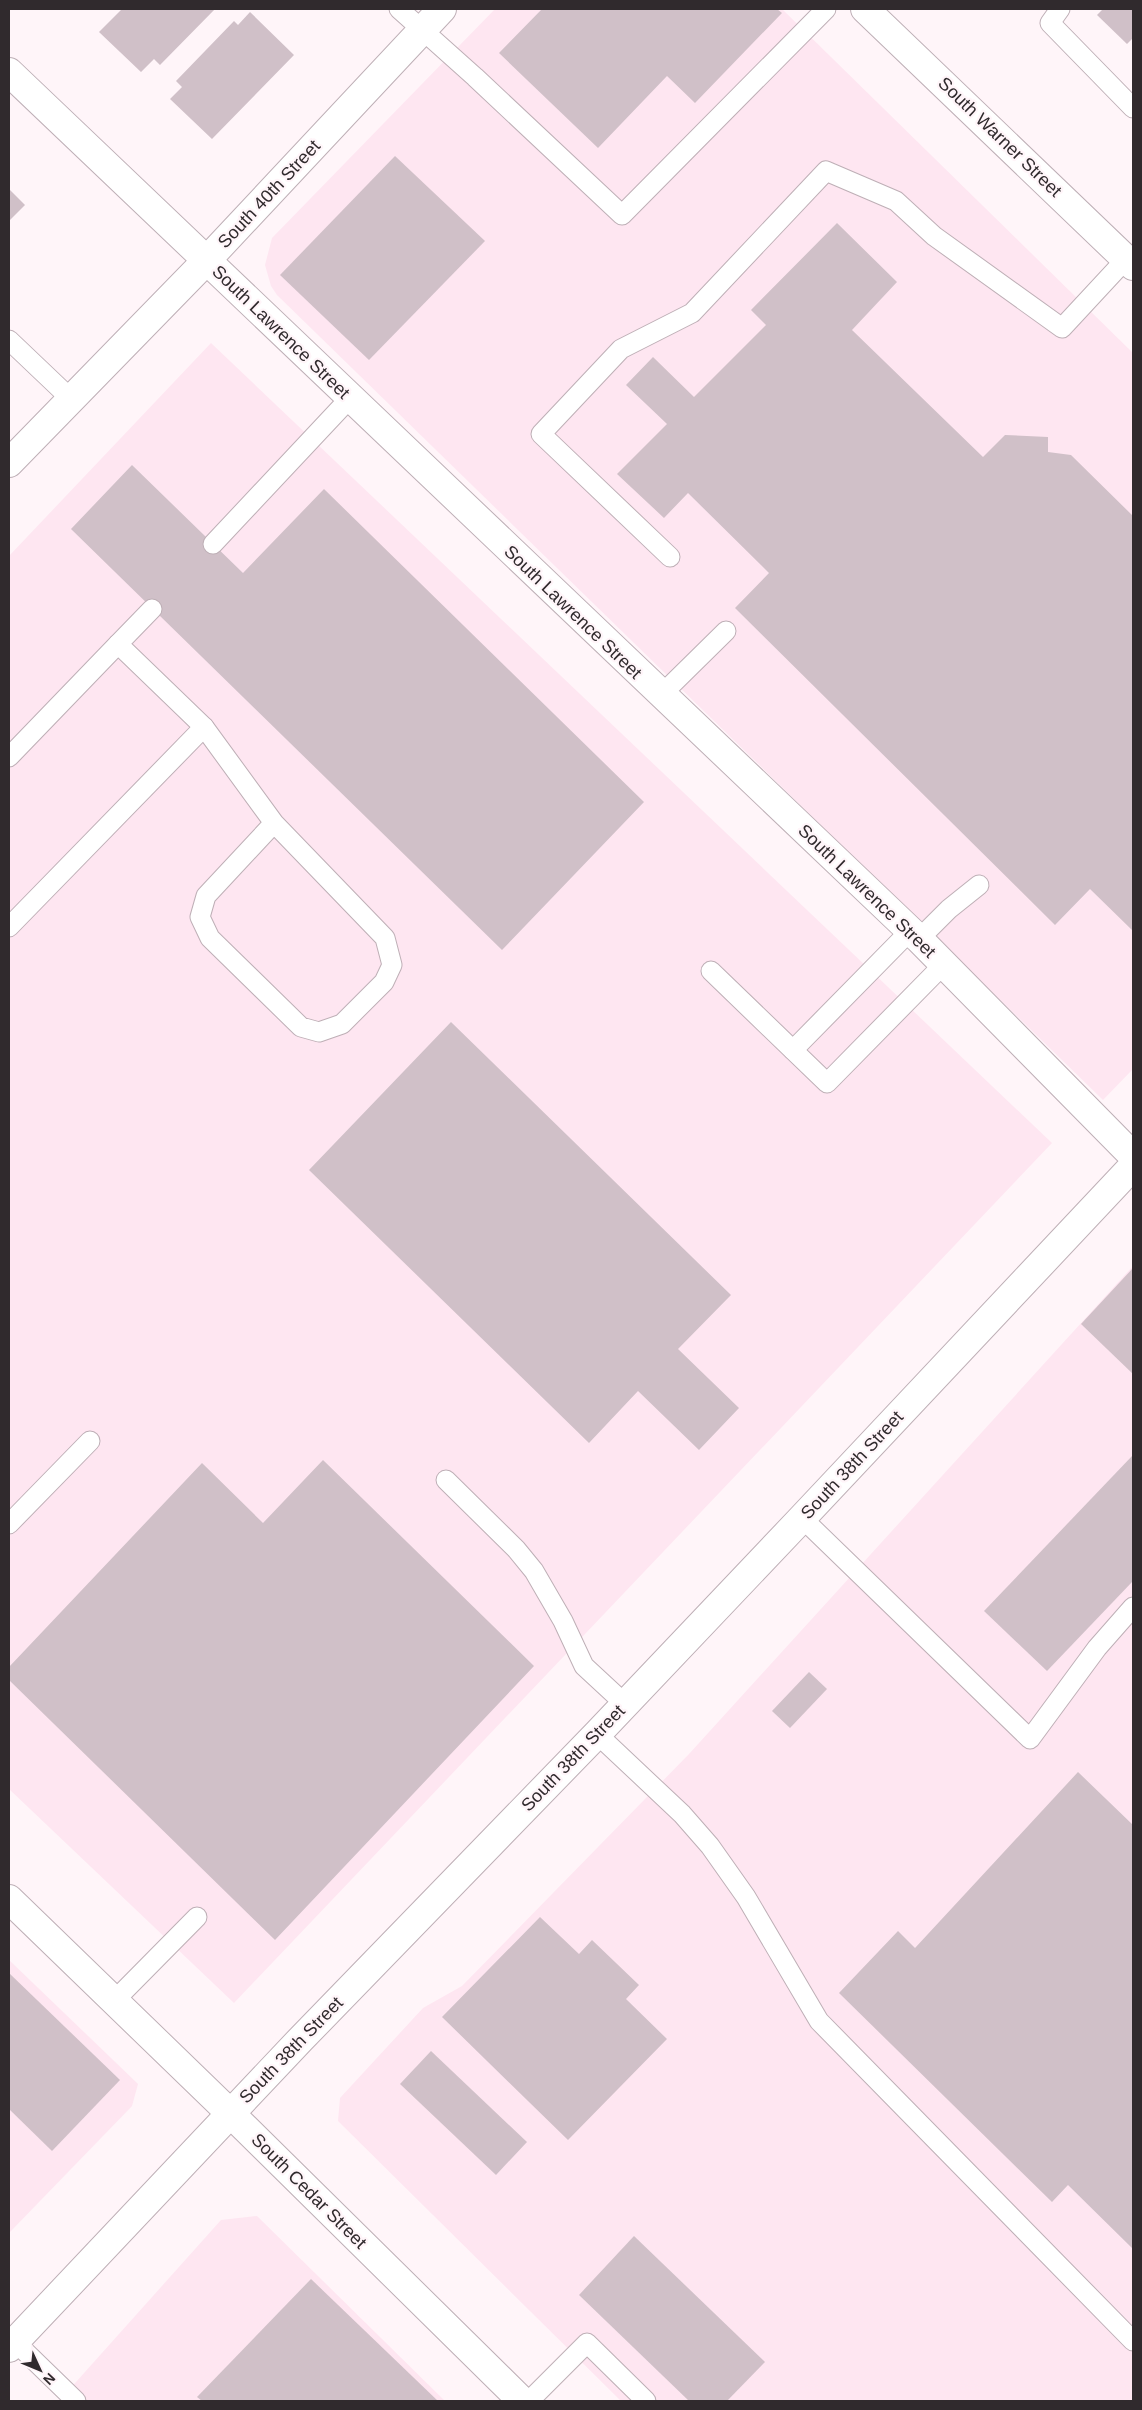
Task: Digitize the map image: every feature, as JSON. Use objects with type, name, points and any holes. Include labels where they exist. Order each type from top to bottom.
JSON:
[{"type":"street","name":"South 40th Street","points":[[9,463],[206,261],[442,9]]},
{"type":"street","name":"South Warner Street","points":[[865,9],[1129,262]]},
{"type":"street","name":"South Lawrence Street","points":[[9,72],[660,695],[914,935],[1133,1156]]},
{"type":"street","name":"South 38th Street","points":[[11,2342],[597,1734],[1133,1166]]},
{"type":"street","name":"South Cedar Street","points":[[9,1899],[230,2113],[522,2401]]},
{"type":"lane","points":[[399,9],[476,77],[622,215],[826,9]]},
{"type":"lane","points":[[1060,9],[1050,23],[1133,108]]},
{"type":"lane","points":[[670,557],[541,434],[621,349],[692,313],[826,171],[896,201],[934,236],[1062,328],[1129,262]]},
{"type":"lane","points":[[9,340],[71,399]]},
{"type":"lane","points":[[213,544],[350,398]]},
{"type":"lane","points":[[9,757],[152,609]]},
{"type":"lane","points":[[660,695],[726,632]]},
{"type":"lane","points":[[118,644],[204,727],[274,823],[385,938],[392,964],[384,982],[342,1024],[319,1032],[301,1027],[210,938],[200,917],[206,896],[274,823]]},
{"type":"lane","points":[[9,928],[204,727]]},
{"type":"lane","points":[[793,1050],[914,935],[979,886]]},
{"type":"lane","points":[[711,971],[827,1083],[944,964]]},
{"type":"lane","points":[[9,1524],[90,1440]]},
{"type":"lane","points":[[446,1480],[516,1549],[534,1571],[563,1621],[584,1666],[625,1704]]},
{"type":"lane","points":[[802,1518],[1030,1739],[1097,1648],[1133,1607]]},
{"type":"lane","points":[[597,1734],[682,1814],[710,1846],[746,1897],[819,2021],[1133,2341]]},
{"type":"lane","points":[[114,2001],[197,1917]]},
{"type":"lane","points":[[11,2342],[76,2401]]},
{"type":"lane","points":[[529,2401],[587,2343],[646,2401]]},
{"type":"shaded area","points":[[495,9],[782,9],[1133,353],[1133,1069],[1103,1100],[277,295],[271,286],[265,265],[272,238]]},
{"type":"shaded area","points":[[211,343],[1052,1143],[234,2003],[9,1789],[9,556]]},
{"type":"shaded area","points":[[1133,1266],[1133,2401],[621,2401],[338,2121],[340,2098],[423,2008],[462,1986],[689,1754]]},
{"type":"shaded area","points":[[9,1960],[138,2084],[132,2106],[9,2233]]},
{"type":"shaded area","points":[[257,2216],[445,2401],[59,2401],[221,2220]]},
{"type":"building","points":[[122,9],[215,9],[160,65],[154,59],[141,72],[99,32]]},
{"type":"building","points":[[542,9],[777,9],[782,13],[695,103],[667,76],[598,148],[499,53]]},
{"type":"building","points":[[1103,9],[1133,9],[1133,38],[1127,44],[1097,15]]},
{"type":"building","points":[[250,12],[294,55],[212,139],[170,99],[182,87],[176,81],[234,21],[238,25]]},
{"type":"building","points":[[395,156],[485,241],[369,360],[280,275]]},
{"type":"building","points":[[9,189],[25,205],[9,221]]},
{"type":"building","points":[[837,223],[897,282],[852,330],[983,457],[1005,435],[1048,437],[1048,452],[1071,455],[1133,516],[1133,931],[1090,889],[1055,925],[735,608],[769,573],[688,493],[664,518],[617,474],[667,424],[626,385],[653,357],[694,397],[766,325],[751,310]]},
{"type":"building","points":[[132,465],[243,573],[324,489],[644,802],[502,950],[71,529]]},
{"type":"building","points":[[451,1022],[731,1295],[678,1349],[739,1408],[699,1450],[638,1391],[589,1443],[309,1170]]},
{"type":"building","points":[[1133,1268],[1133,1374],[1081,1324]]},
{"type":"building","points":[[1133,1455],[1133,1581],[1047,1671],[984,1611]]},
{"type":"building","points":[[323,1460],[534,1666],[275,1940],[9,1680],[9,1667],[202,1463],[263,1523]]},
{"type":"building","points":[[809,1672],[827,1689],[790,1728],[772,1711]]},
{"type":"building","points":[[1078,1772],[1133,1825],[1133,2249],[1068,2185],[1052,2202],[839,1993],[898,1931],[915,1948]]},
{"type":"building","points":[[540,1917],[579,1954],[592,1940],[639,1985],[626,1999],[667,2039],[568,2140],[442,2017]]},
{"type":"building","points":[[9,1973],[120,2080],[52,2151],[9,2109]]},
{"type":"building","points":[[431,2051],[527,2142],[496,2175],[400,2084]]},
{"type":"building","points":[[634,2236],[765,2362],[727,2401],[689,2401],[579,2295]]},
{"type":"building","points":[[311,2279],[438,2401],[202,2401],[197,2397]]}]
